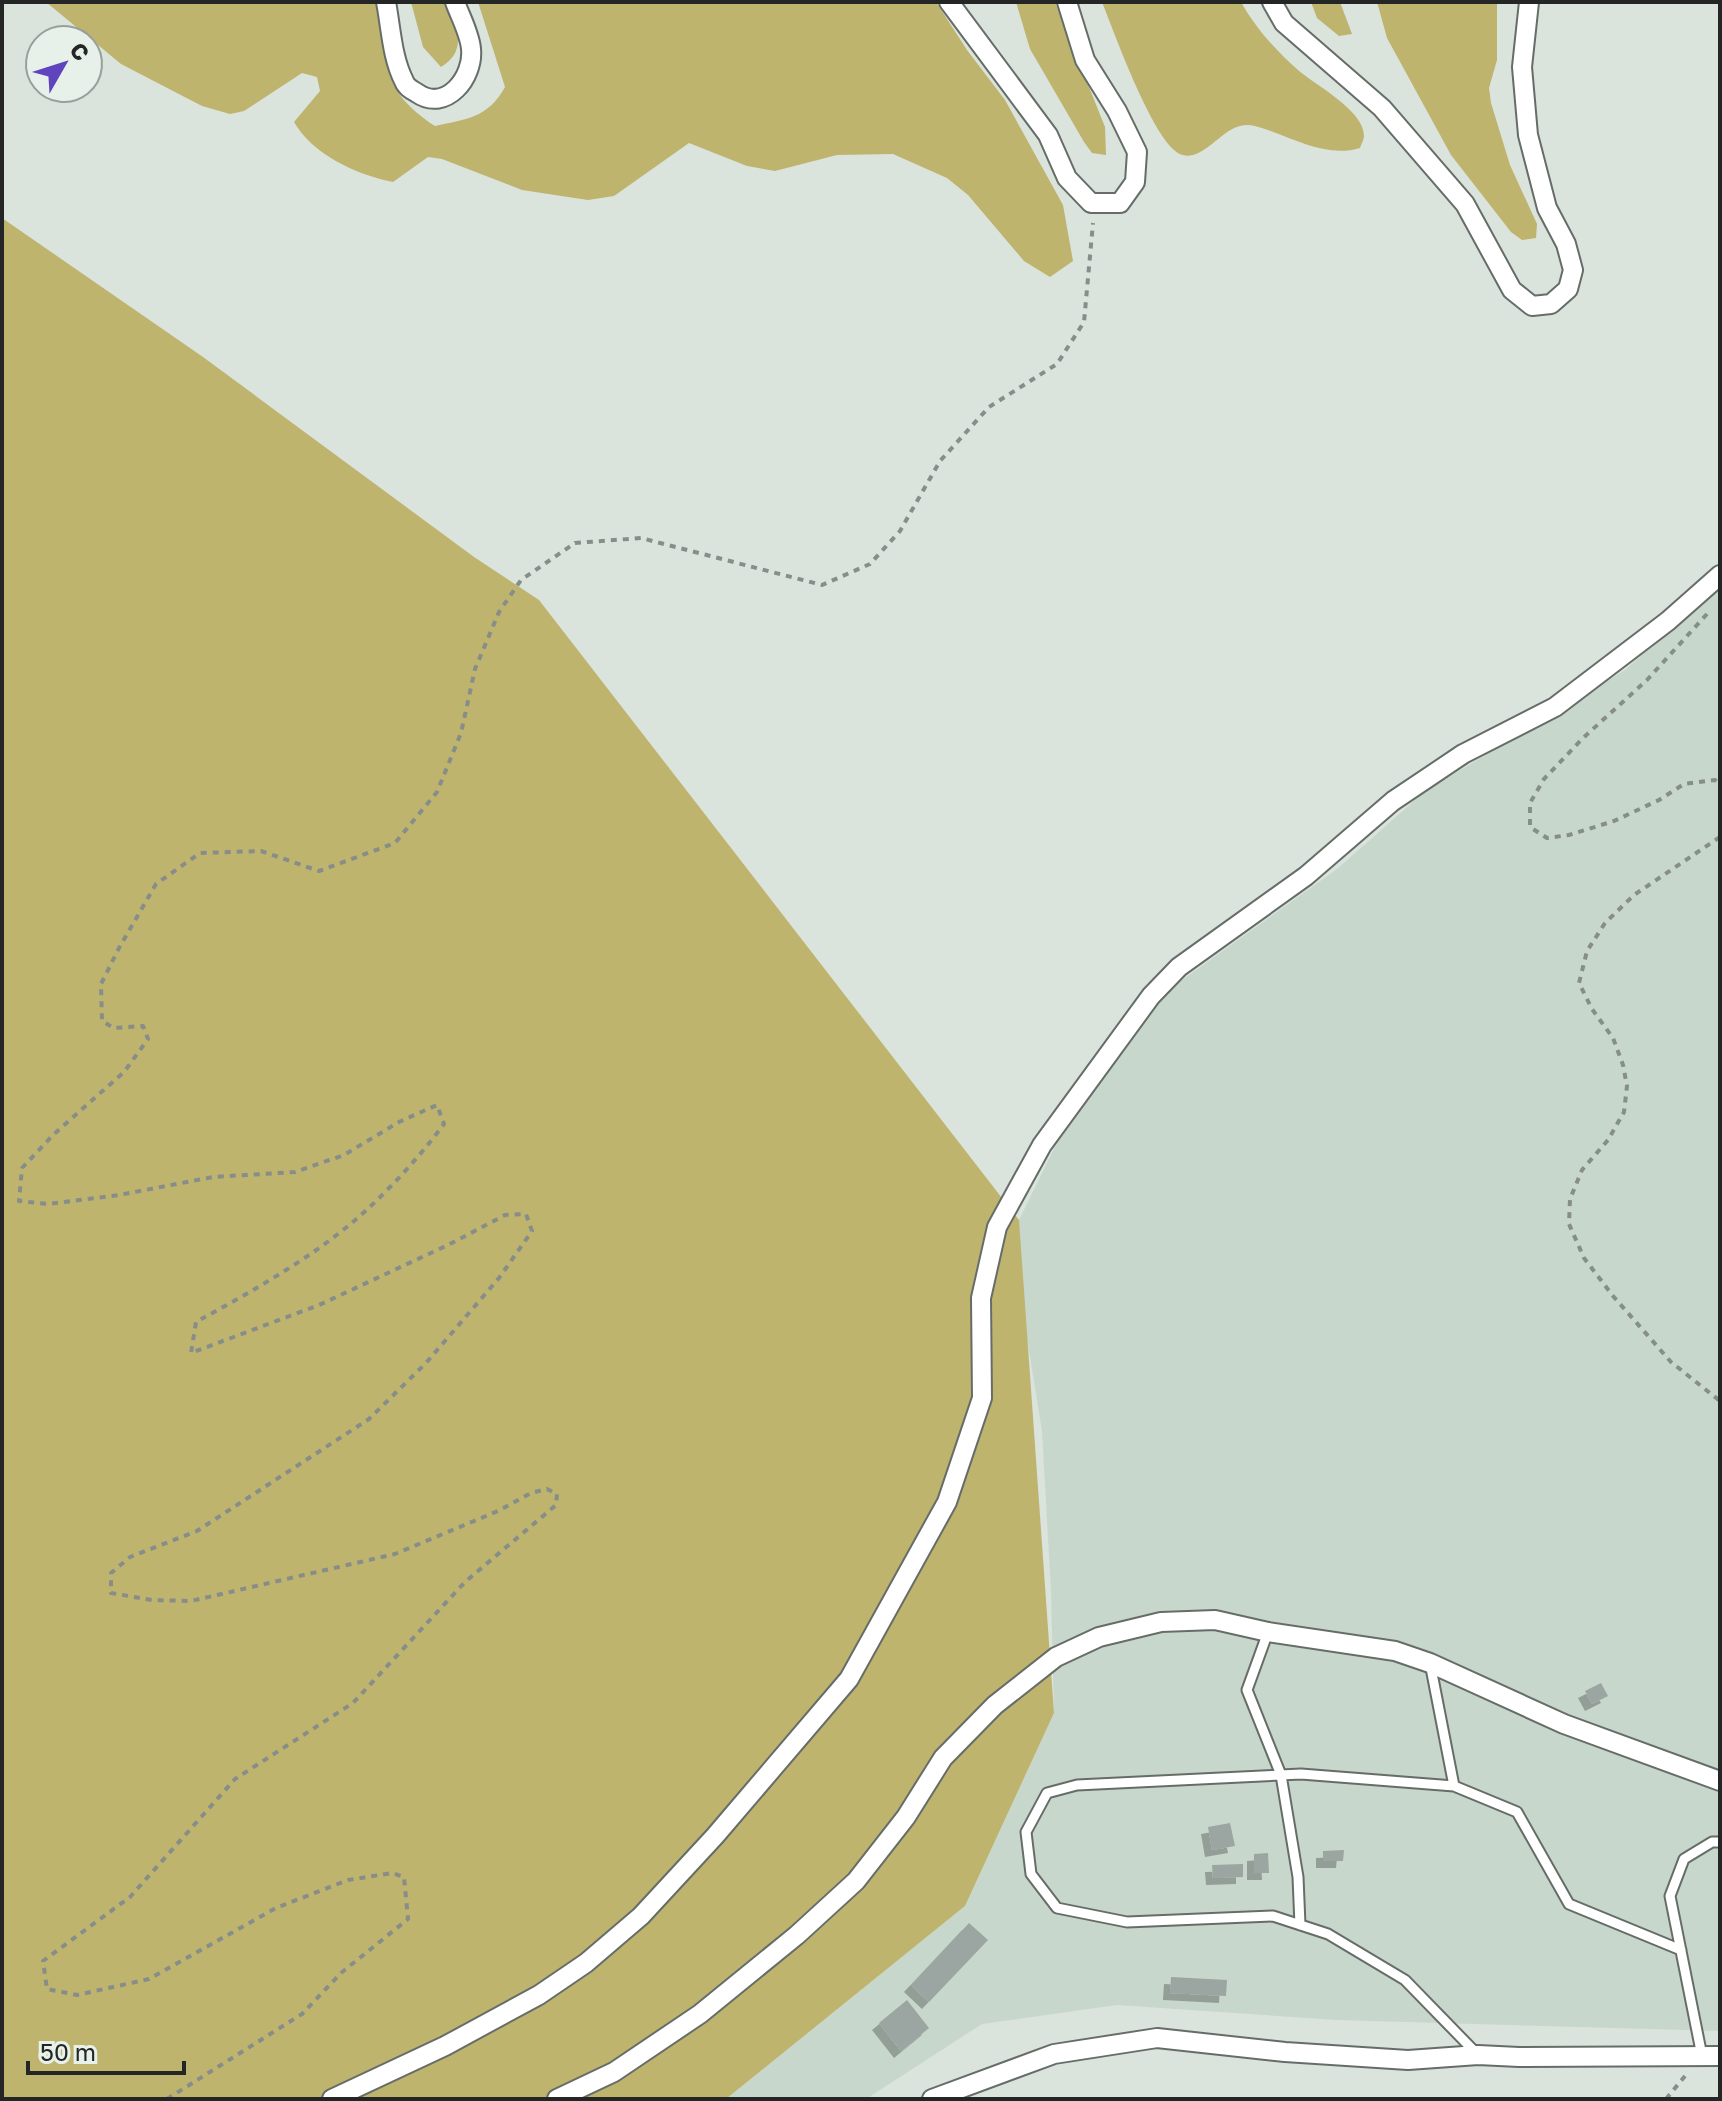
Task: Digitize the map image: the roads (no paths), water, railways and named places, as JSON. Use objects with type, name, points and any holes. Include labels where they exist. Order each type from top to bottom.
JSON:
[{"type":"street","points":[[386,2],[397,61],[405,85],[424,98],[456,92],[467,77],[471,49],[455,2]]},
{"type":"street","points":[[949,2],[1048,135],[1067,178],[1091,203],[1120,203],[1135,182],[1137,152],[1117,111],[1085,60],[1067,2]]},
{"type":"street","points":[[1272,2],[1284,23],[1382,108],[1465,204],[1512,290],[1532,306],[1551,304],[1568,289],[1573,270],[1566,244],[1547,208],[1528,135],[1522,67],[1529,2]]},
{"type":"street","points":[[332,2099],[445,2046],[539,1995],[586,1963],[641,1916],[715,1836],[849,1679],[947,1502],[982,1398],[981,1298],[997,1227],[1042,1145],[1151,996],[1179,967],[1306,876],[1393,801],[1463,754],[1555,707],[1656,630],[1720,575]]},
{"type":"street","points":[[557,2099],[614,2072],[700,2014],[797,1935],[856,1881],[906,1817],[943,1758],[995,1705],[1056,1657],[1099,1637],[1161,1622],[1215,1620],[1268,1632],[1395,1651],[1430,1663],[1564,1724],[1720,1781]]},
{"type":"street","points":[[932,2099],[1054,2054],[1157,2038],[1285,2052],[1408,2060],[1478,2055],[1711,2056]]},
{"type":"lane","points":[[1268,1632],[1247,1690],[1281,1775],[1298,1877],[1300,1925]]},
{"type":"lane","points":[[1430,1663],[1454,1786]]},
{"type":"lane","points":[[1478,2055],[1405,1980],[1328,1934],[1273,1916],[1127,1922],[1057,1908],[1031,1874],[1026,1832],[1047,1793],[1077,1785],[1301,1774],[1454,1786],[1517,1812],[1569,1904],[1681,1950]]},
{"type":"lane","points":[[1711,2056],[1681,1950],[1670,1896],[1684,1859],[1712,1842],[1720,1842]]}]
